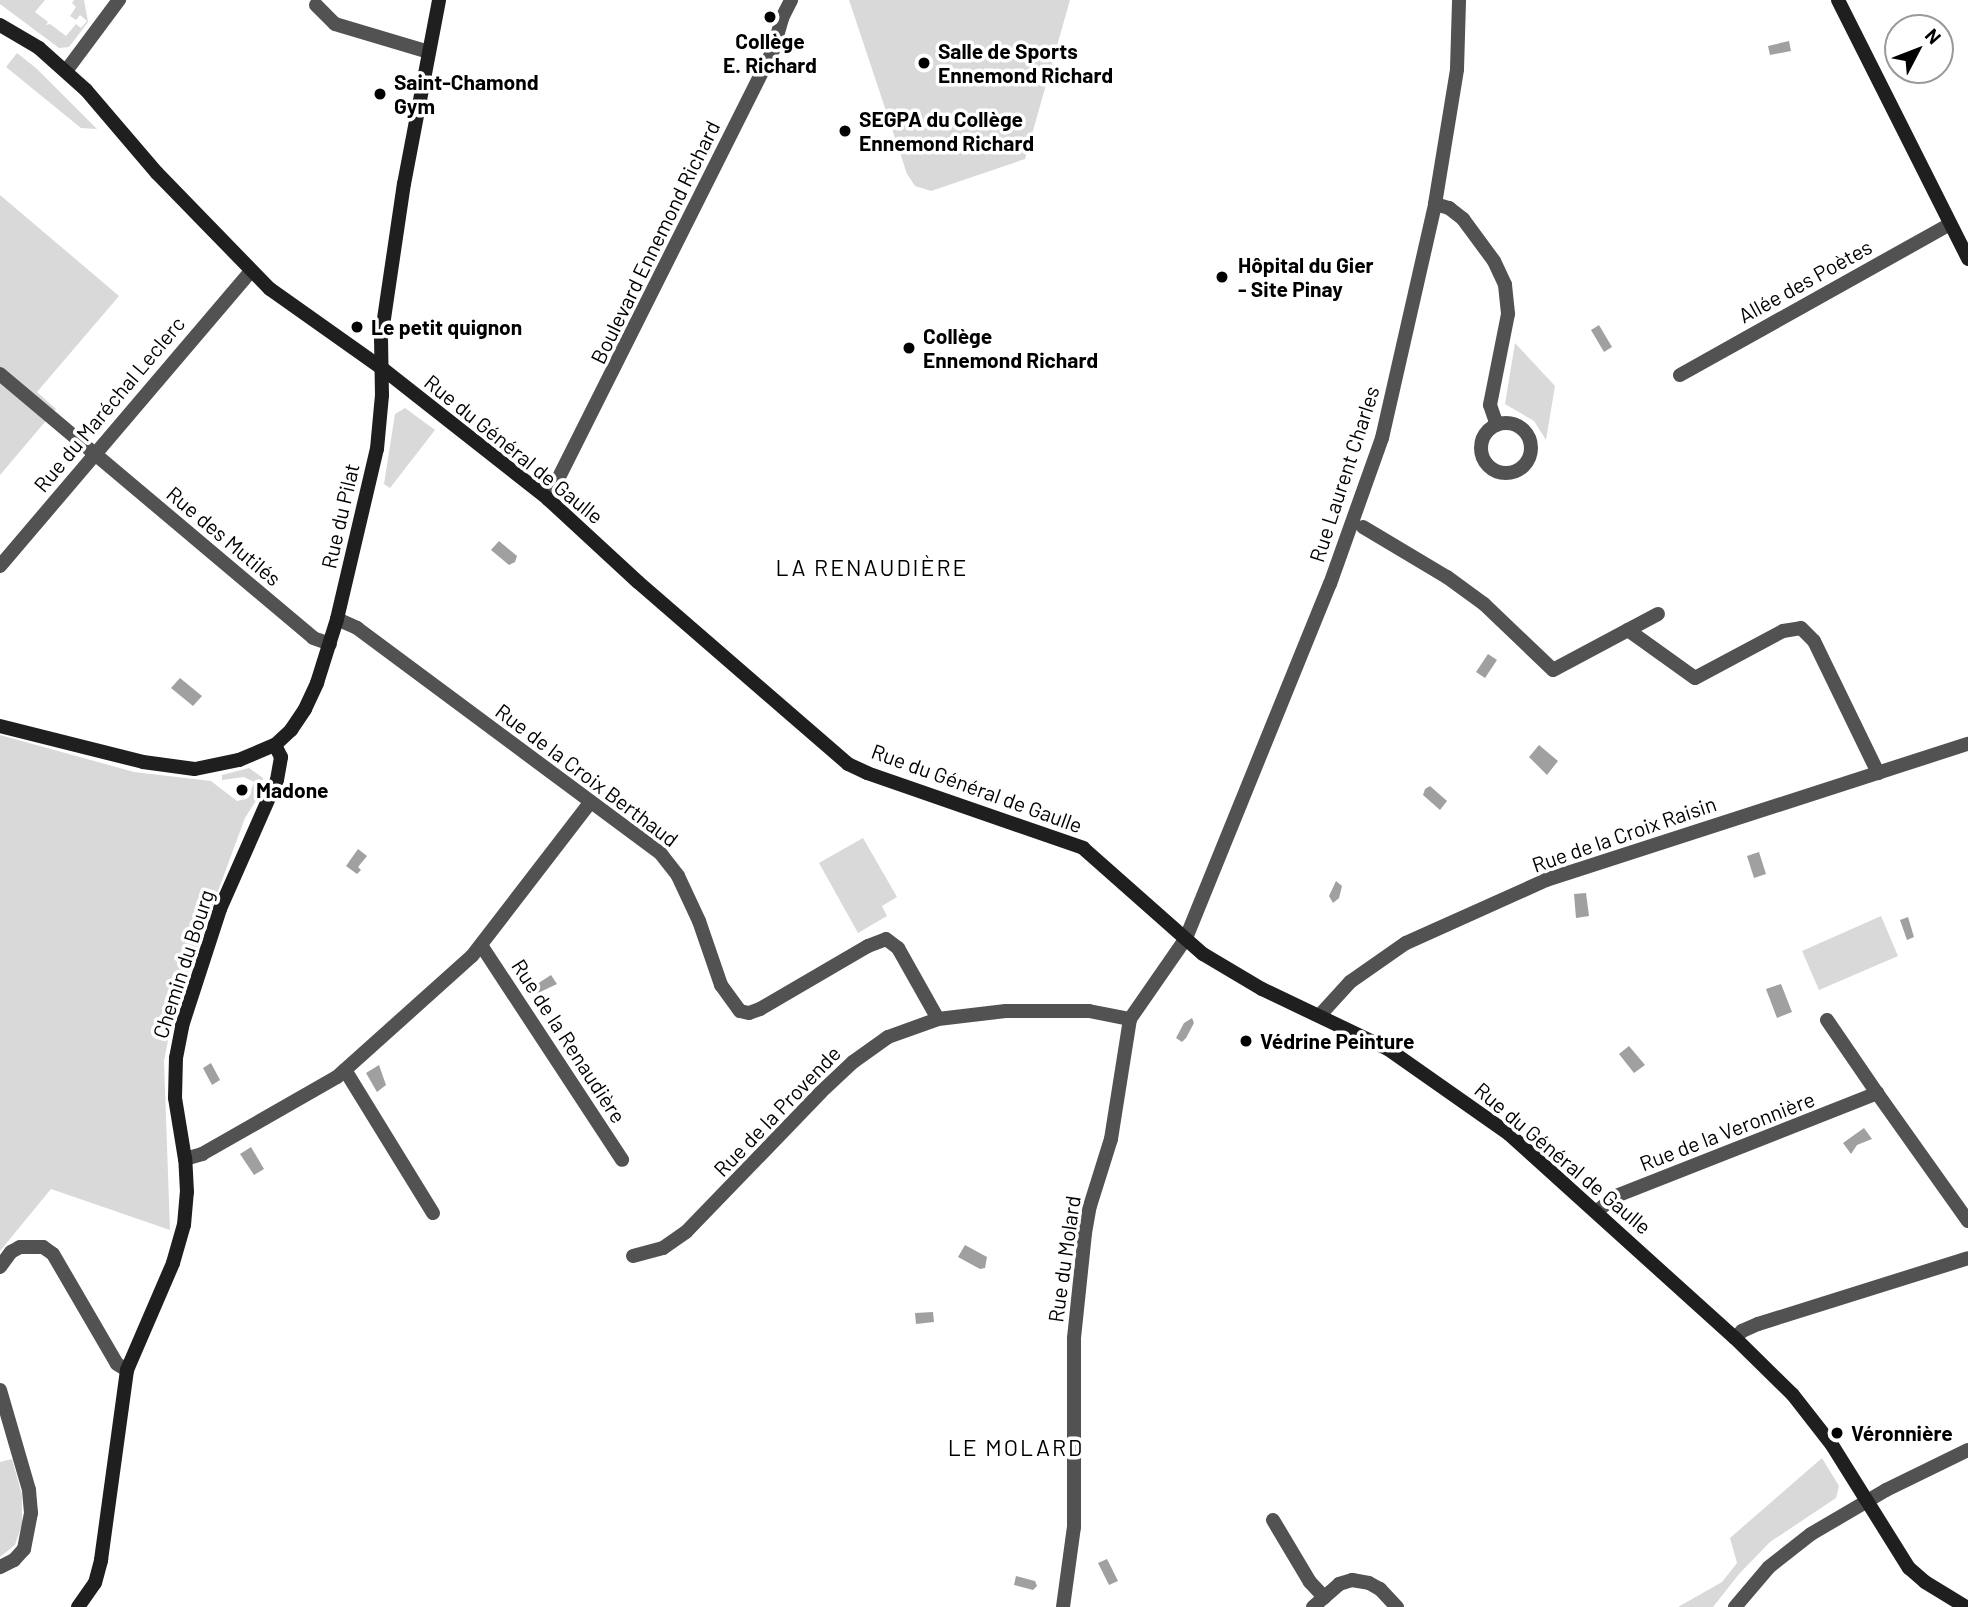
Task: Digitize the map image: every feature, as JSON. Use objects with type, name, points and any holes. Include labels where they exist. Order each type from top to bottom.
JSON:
[{"type":"street","points":[[66,71],[119,0]]},
{"type":"street","name":"Rue du Pilat","points":[[0,726],[174,768],[218,766],[258,754],[275,745],[291,730],[305,709],[337,619],[377,449],[383,369],[381,339],[389,280],[439,0]]},
{"type":"street","name":"Boulevard Ennemond Richard","points":[[548,499],[773,50],[782,18],[791,0]]},
{"type":"street","name":"Rue Laurent Charles","points":[[1186,938],[1358,513],[1395,388],[1434,204],[1457,69],[1459,0]]},
{"type":"street","points":[[1838,0],[1968,259]]},
{"type":"street","points":[[316,5],[335,24],[429,52]]},
{"type":"street","name":"Rue du Général de Gaulle","points":[[0,25],[39,48],[66,71],[157,173],[251,271],[297,310],[383,369],[548,499],[638,582],[848,764],[867,774],[1083,848],[1203,954],[1232,973],[1388,1049],[1448,1088],[1508,1134],[1735,1338],[1814,1420],[1909,1568],[1925,1582],[1966,1607]]},
{"type":"street","points":[[1434,204],[1449,208],[1463,219],[1494,261],[1505,285],[1508,314],[1490,405],[1497,425]]},
{"type":"street","name":"Allée des Poètes","points":[[1680,375],[1950,224]]},
{"type":"street","name":"Rue du Maréchal Leclerc","points":[[0,566],[251,271]]},
{"type":"street","name":"Rue des Mutilés","points":[[0,374],[313,638],[330,644]]},
{"type":"street","points":[[1363,527],[1447,577],[1484,604],[1553,670],[1658,614]]},
{"type":"street","name":"Rue de la Croix Berthaud","points":[[337,619],[357,628],[661,854],[672,866],[699,921],[721,985],[740,1011],[749,1013],[760,1009],[868,946],[886,940],[898,948],[938,1019]]},
{"type":"street","points":[[1628,629],[1695,678],[1783,631],[1801,628],[1814,641],[1878,773]]},
{"type":"street","name":"Rue de la Croix Raisin","points":[[1320,1015],[1343,988],[1406,943],[1546,880],[1968,744]]},
{"type":"street","name":"Chemin du Bourg","points":[[78,1607],[95,1583],[101,1560],[127,1370],[177,1251],[186,1203],[186,1159],[175,1098],[176,1058],[182,1026],[220,909],[277,780],[281,757],[275,745]]},
{"type":"street","points":[[186,1159],[202,1154],[321,1088],[345,1070],[481,945],[590,803]]},
{"type":"street","name":"Rue du Molard","points":[[1063,1607],[1074,1527],[1074,1338],[1085,1233],[1111,1139],[1130,1019],[1186,938]]},
{"type":"street","name":"Rue de la Renaudière","points":[[481,945],[622,1160]]},
{"type":"street","name":"Rue de la Provende","points":[[633,1256],[663,1248],[686,1232],[821,1092],[872,1047],[938,1019],[1006,1011],[1055,1009],[1117,1014],[1130,1019]]},
{"type":"street","points":[[1826,1020],[1968,1222]]},
{"type":"street","points":[[345,1070],[433,1213]]},
{"type":"street","name":"Rue de la Veronnière","points":[[1596,1212],[1616,1196],[1877,1093]]},
{"type":"street","points":[[0,1267],[11,1252],[20,1247],[43,1247],[53,1254],[117,1364],[127,1370]]},
{"type":"street","points":[[1735,1338],[1742,1331],[1758,1324],[1968,1258]]},
{"type":"street","points":[[0,1390],[29,1490],[31,1513],[24,1549],[14,1560],[0,1567]]},
{"type":"street","points":[[1735,1607],[1751,1586],[1788,1551],[1866,1500],[1968,1450]]},
{"type":"street","points":[[1273,1520],[1311,1582],[1319,1602],[1339,1584],[1352,1580],[1380,1589],[1397,1607]]},
{"type":"shaded area","points":[[0,0],[45,0],[35,12],[48,22],[46,25],[50,24],[66,36],[76,24],[81,28],[87,21],[80,15],[76,20],[70,16],[76,7],[72,3],[74,0],[84,0],[88,22],[69,47],[59,48],[0,4]]},
{"type":"shaded area","points":[[849,0],[1070,0],[1025,159],[931,191],[915,186],[907,174]]},
{"type":"shaded area","points":[[1789,41],[1791,51],[1770,55],[1768,46]]},
{"type":"shaded area","points":[[17,53],[36,68],[97,129],[81,128],[6,67]]},
{"type":"shaded area","points":[[0,195],[119,296],[37,392],[56,409],[0,475]]},
{"type":"shaded area","points":[[1599,325],[1612,347],[1604,352],[1591,330]]},
{"type":"shaded area","points":[[1515,343],[1555,386],[1546,440],[1534,421],[1505,404]]},
{"type":"shaded area","points":[[405,408],[435,430],[390,488],[384,484],[395,414]]},
{"type":"shaded area","points":[[499,541],[517,556],[515,562],[509,565],[491,550]]},
{"type":"shaded area","points":[[1488,654],[1497,660],[1485,678],[1476,672]]},
{"type":"shaded area","points":[[180,678],[202,696],[193,706],[171,688]]},
{"type":"shaded area","points":[[0,735],[134,772],[211,781],[237,801],[248,798],[254,782],[244,777],[222,780],[222,775],[249,768],[263,778],[262,791],[245,818],[174,1010],[164,1061],[170,1230],[51,1189],[0,1251]]},
{"type":"shaded area","points":[[1539,745],[1558,761],[1547,775],[1529,757]]},
{"type":"shaded area","points":[[1430,786],[1447,801],[1440,810],[1423,795],[1425,789]]},
{"type":"shaded area","points":[[863,838],[897,897],[882,906],[887,916],[858,933],[819,863]]},
{"type":"shaded area","points":[[358,849],[367,856],[358,867],[361,870],[357,874],[346,866]]},
{"type":"shaded area","points":[[1759,852],[1766,874],[1754,878],[1747,856]]},
{"type":"shaded area","points":[[1336,881],[1342,886],[1339,898],[1333,903],[1329,896]]},
{"type":"shaded area","points":[[1586,893],[1589,916],[1576,918],[1574,894]]},
{"type":"shaded area","points":[[1881,916],[1898,956],[1819,990],[1802,951]]},
{"type":"shaded area","points":[[1908,917],[1914,937],[1907,940],[1900,920]]},
{"type":"shaded area","points":[[551,975],[557,984],[536,994],[534,986]]},
{"type":"shaded area","points":[[1781,984],[1792,1012],[1777,1018],[1766,989]]},
{"type":"shaded area","points":[[1192,1018],[1194,1023],[1182,1042],[1176,1038],[1184,1023]]},
{"type":"shaded area","points":[[1629,1046],[1645,1065],[1634,1073],[1619,1054]]},
{"type":"shaded area","points":[[211,1063],[220,1080],[212,1085],[203,1068]]},
{"type":"shaded area","points":[[379,1065],[386,1085],[377,1092],[366,1073]]},
{"type":"shaded area","points":[[1864,1128],[1872,1139],[1857,1145],[1851,1154],[1843,1143]]},
{"type":"shaded area","points":[[251,1147],[264,1169],[254,1175],[240,1154]]},
{"type":"shaded area","points":[[965,1245],[987,1257],[985,1268],[980,1269],[958,1257]]},
{"type":"shaded area","points":[[933,1312],[934,1322],[916,1324],[915,1313]]},
{"type":"shaded area","points":[[1822,1458],[1839,1486],[1836,1498],[1770,1542],[1739,1574],[1713,1607],[1678,1607],[1722,1582],[1737,1563],[1730,1538]]},
{"type":"shaded area","points":[[12,1459],[22,1495],[22,1524],[15,1545],[0,1557],[0,1462]]},
{"type":"shaded area","points":[[1107,1559],[1118,1581],[1109,1585],[1098,1563]]},
{"type":"shaded area","points":[[1016,1576],[1035,1581],[1037,1586],[1033,1590],[1014,1585]]},
{"type":"place","name":"Collège E. Richard","points":[[770,17]]},
{"type":"place","name":"Salle de Sports Ennemond Richard","points":[[924,63]]},
{"type":"place","name":"Saint-Chamond Gym","points":[[380,94]]},
{"type":"place","name":"SEGPA du Collège Ennemond Richard","points":[[845,131]]},
{"type":"place","name":"Hôpital du Gier - Site Pinay","points":[[1222,277]]},
{"type":"place","name":"Le petit quignon","points":[[357,327]]},
{"type":"place","name":"Collège Ennemond Richard","points":[[909,348]]},
{"type":"place","name":"Madone","points":[[242,790]]},
{"type":"place","name":"Védrine Peinture","points":[[1246,1041]]},
{"type":"place","name":"Véronnière","points":[[1837,1433]]},
{"type":"district","name":"LA RENAUDIÈRE","points":[[872,567]]},
{"type":"district","name":"LE MOLARD","points":[[1016,1447]]}]
